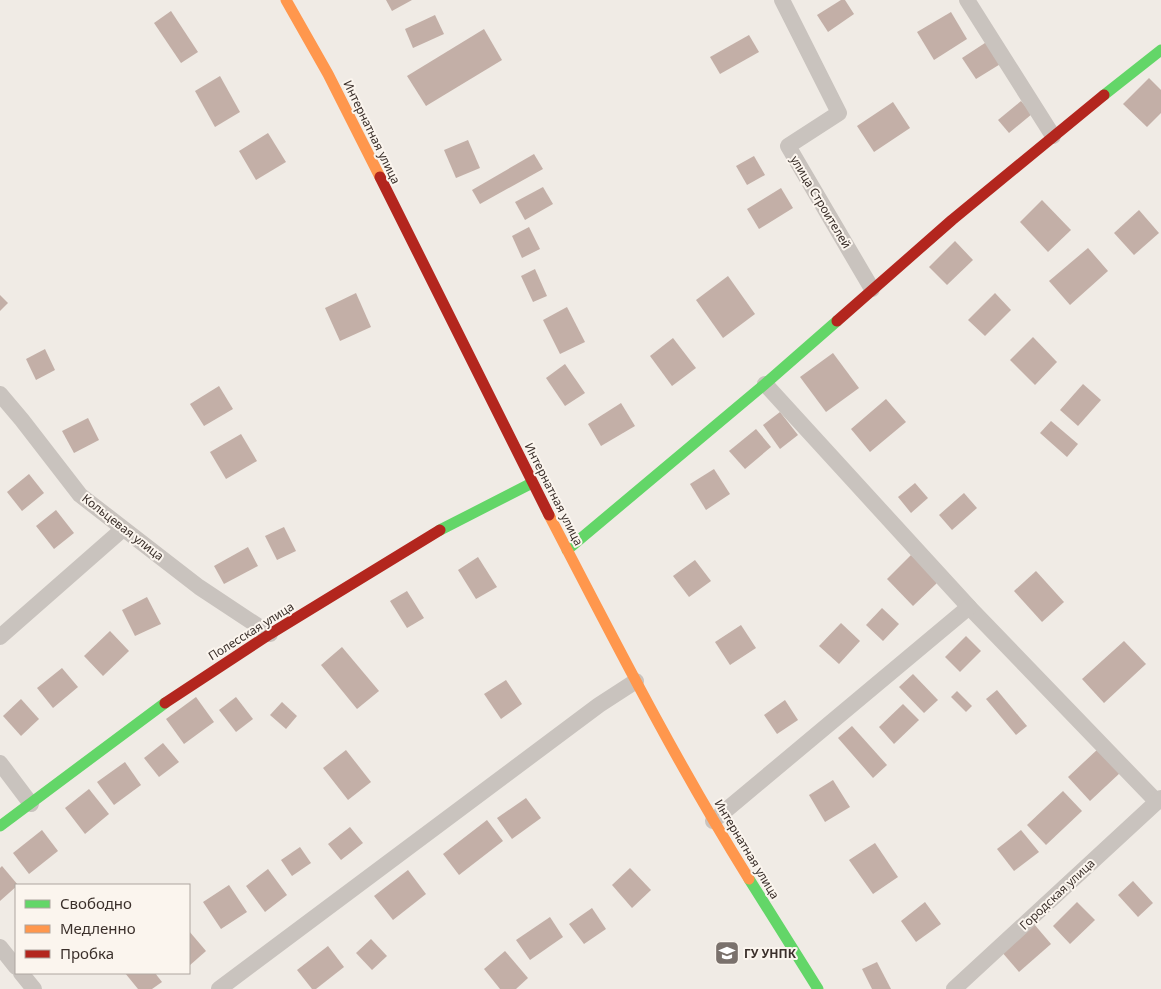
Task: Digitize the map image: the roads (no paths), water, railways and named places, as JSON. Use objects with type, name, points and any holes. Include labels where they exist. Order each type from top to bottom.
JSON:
[{"type":"street","name":"Интернатная улица","points":[[286,0],[328,74],[532,483],[636,681],[713,821],[818,989]]},
{"type":"street","name":"улица Строителей","points":[[782,0],[839,113],[788,146],[872,289]]},
{"type":"street","points":[[967,0],[1053,136]]},
{"type":"street","points":[[567,550],[765,384],[872,289],[1053,136],[1161,50]]},
{"type":"street","points":[[765,384],[970,607],[1159,800]]},
{"type":"street","name":"Кольцевая улица","points":[[1,398],[22,420],[80,495],[199,587],[270,634]]},
{"type":"street","name":"Полесская улица","points":[[0,826],[181,691],[449,524],[532,483]]},
{"type":"street","points":[[0,636],[123,529]]},
{"type":"street","points":[[713,821],[970,607]]},
{"type":"street","points":[[219,989],[599,706],[636,681]]},
{"type":"street","points":[[0,763],[31,804]]},
{"type":"street","name":"Городская улица","points":[[954,989],[1159,800]]},
{"type":"street","points":[[0,947],[15,966]]},
{"type":"street","points":[[22,974],[34,989]]},
{"type":"place","name":"ГУ УНПК","points":[[727,953]]}]
